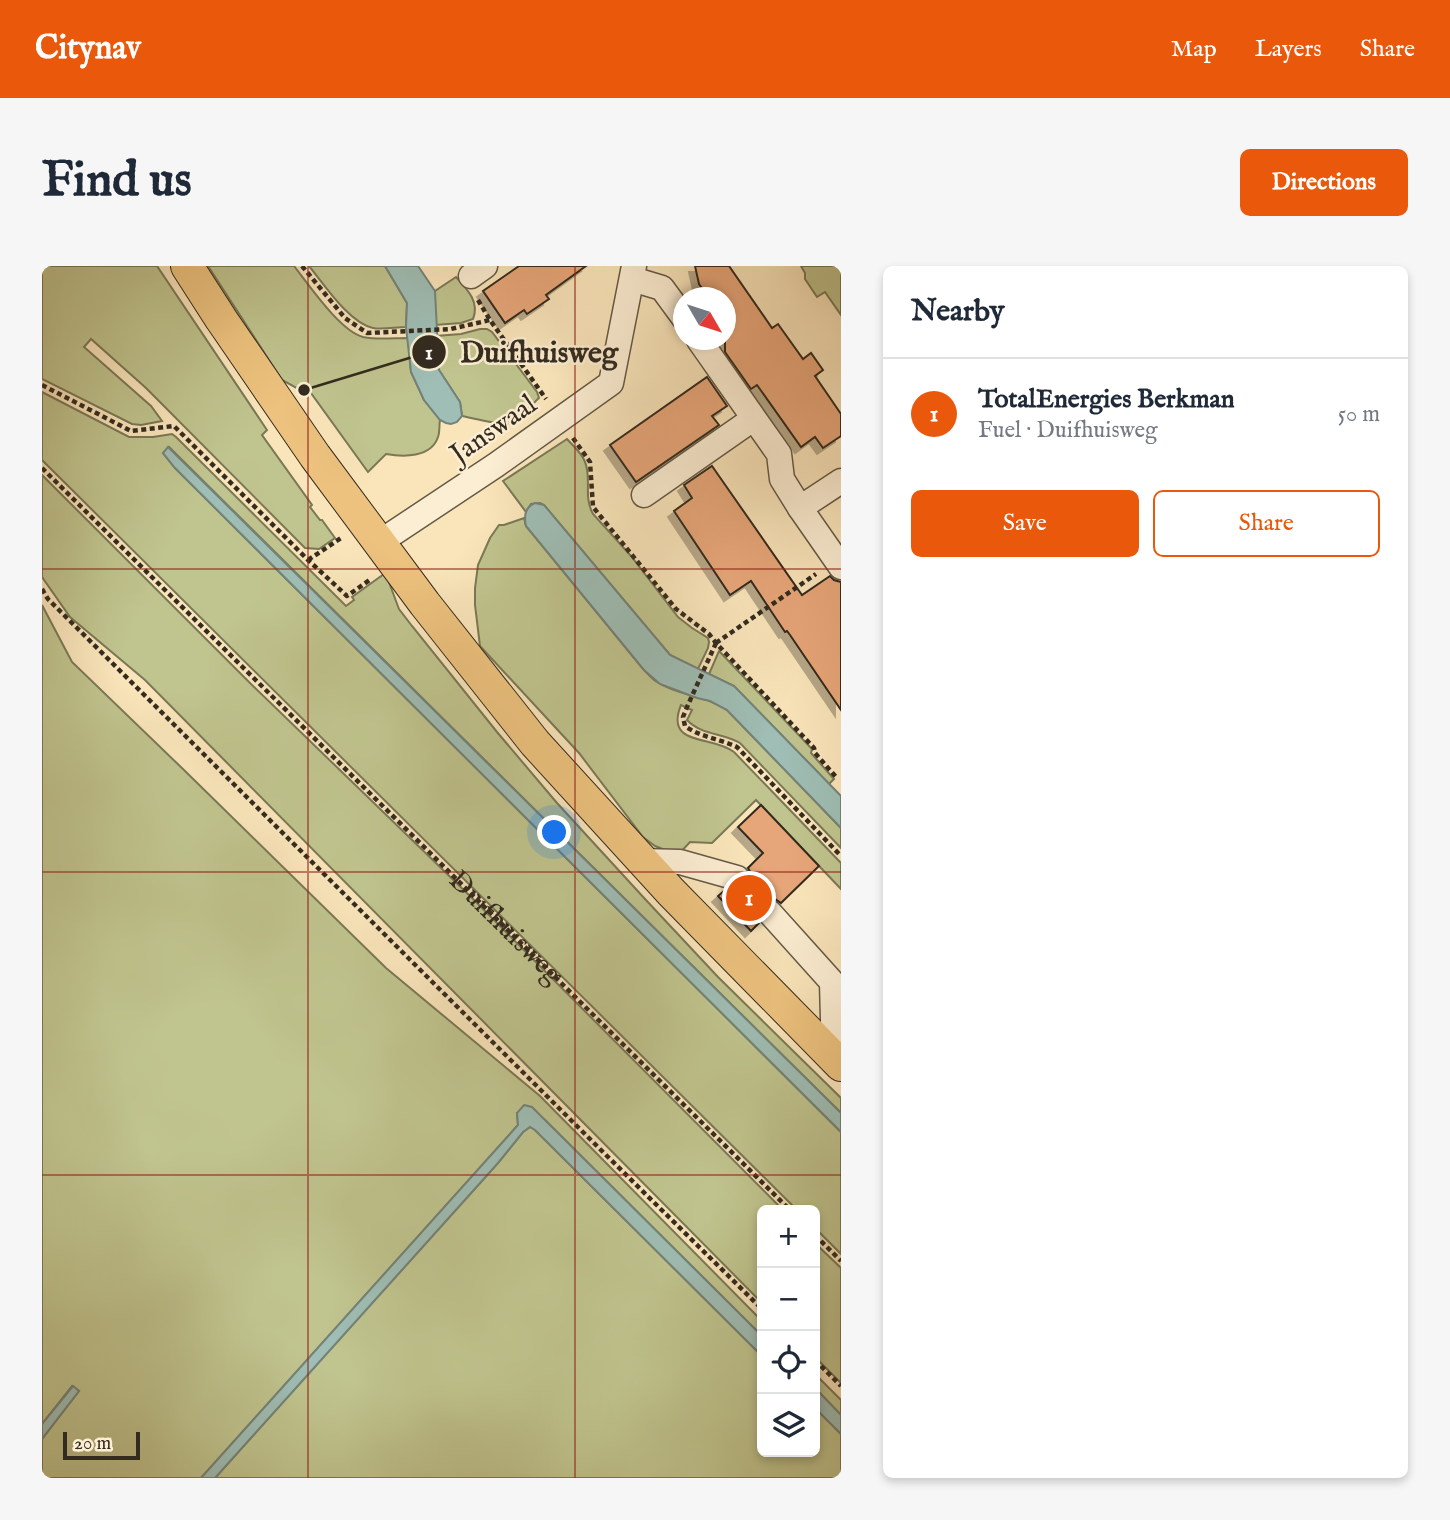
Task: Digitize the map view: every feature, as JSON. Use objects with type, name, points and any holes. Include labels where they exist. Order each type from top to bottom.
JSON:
[{"type":"main road","points":[[187,266],[289,419],[425,604],[535,743],[642,861],[837,1062]]},
{"type":"street","name":"Janswaal","points":[[380,542],[445,500],[611,383],[633,272]]},
{"type":"street","points":[[633,272],[662,288],[673,303]]},
{"type":"street","points":[[706,350],[779,454],[782,479],[839,563]]},
{"type":"street","points":[[644,495],[753,419]]},
{"type":"street","points":[[800,508],[841,481]]},
{"type":"street","points":[[642,861],[680,862],[737,878]]},
{"type":"street","points":[[770,913],[832,982],[837,1062]]},
{"type":"path","points":[[302,266],[345,318],[367,333],[451,329],[490,320],[590,462],[593,507],[676,609],[709,634],[814,748],[815,753],[836,777]]},
{"type":"path","points":[[42,385],[131,431],[174,426],[347,596],[380,542]]},
{"type":"path","name":"Duifhuisweg","points":[[42,468],[785,1205]]},
{"type":"path","points":[[308,560],[380,542]]},
{"type":"path","points":[[839,563],[716,643],[683,717],[685,726],[693,733],[737,747],[841,856]]},
{"type":"path","points":[[42,589],[47,598],[77,628],[757,1303]]},
{"type":"path","points":[[820,1240],[841,1261]]},
{"type":"path","points":[[820,1365],[841,1386]]},
{"type":"green space","points":[[42,266],[157,266],[267,430],[262,435],[312,505],[310,507],[335,538],[319,549],[305,548],[146,388],[91,339],[84,347],[151,406],[162,421],[132,424],[42,379]]},
{"type":"green space","points":[[208,266],[294,266],[326,306],[354,333],[369,338],[408,338],[411,372],[424,400],[440,420],[439,435],[434,444],[416,454],[386,454],[368,472],[308,389],[304,392],[282,380]]},
{"type":"green space","points":[[309,266],[385,266],[407,303],[406,327],[377,329],[364,325],[346,311]]},
{"type":"green space","points":[[801,266],[841,266],[841,315],[825,292],[817,297],[805,279]]},
{"type":"green space","points":[[456,277],[474,301],[473,319],[435,325],[435,291]]},
{"type":"green space","points":[[480,329],[492,332],[537,392],[539,398],[513,423],[497,423],[462,416],[460,402],[439,370],[436,336]]},
{"type":"green space","points":[[42,392],[129,437],[172,434],[346,606],[354,600],[352,597],[384,574],[399,609],[557,803],[718,977],[841,1098],[841,1113],[169,447],[163,453],[175,468],[841,1132],[841,1254],[820,1233],[820,1205],[792,1205],[42,460]]},
{"type":"green space","points":[[567,439],[585,462],[593,514],[631,556],[678,617],[708,638],[708,648],[698,669],[670,655],[544,505],[531,504],[526,512],[503,481]]},
{"type":"green space","points":[[42,475],[250,683],[472,898],[778,1205],[757,1205],[757,1298],[145,680],[70,617],[42,577]]},
{"type":"green space","points":[[524,518],[526,526],[655,681],[727,710],[841,828],[841,848],[740,743],[693,725],[687,720],[692,710],[681,705],[679,728],[685,734],[734,752],[841,863],[841,889],[756,800],[712,843],[690,842],[678,855],[655,846],[643,837],[579,753],[480,646],[475,605],[478,565],[499,525]]},
{"type":"green space","points":[[42,605],[72,662],[386,968],[540,1096],[757,1316],[757,1331],[545,1120],[517,1113],[518,1125],[201,1478],[42,1478],[42,1439],[79,1391],[72,1386],[42,1424]]},
{"type":"green space","points":[[719,651],[812,749],[811,753],[834,779],[829,784],[734,686],[709,674]]},
{"type":"green space","points":[[530,1127],[535,1130],[757,1351],[757,1457],[820,1457],[820,1413],[841,1434],[841,1478],[215,1478]]},
{"type":"green space","points":[[820,1248],[841,1268],[841,1383],[820,1362]]},
{"type":"green space","points":[[820,1379],[841,1400],[841,1415],[820,1393]]},
{"type":"water","points":[[385,266],[418,266],[435,291],[439,370],[460,402],[462,416],[457,422],[451,424],[440,420],[424,400],[411,372],[406,327],[407,303]]},
{"type":"water","points":[[168,447],[841,1113],[841,1132],[175,468],[163,453]]},
{"type":"water","points":[[535,503],[544,505],[670,655],[734,686],[841,796],[841,828],[727,710],[710,701],[660,684],[644,670],[526,526],[526,513]]},
{"type":"water","points":[[524,1105],[532,1107],[757,1331],[757,1351],[530,1127],[215,1478],[201,1478],[518,1125],[517,1113]]},
{"type":"water","points":[[73,1386],[79,1391],[42,1439],[42,1424]]},
{"type":"water","points":[[820,1393],[841,1415],[841,1434],[820,1413]]},
{"type":"building","points":[[519,266],[586,266],[546,295],[549,299],[527,314],[524,310],[505,323],[483,291]]},
{"type":"building","points":[[695,266],[729,266],[772,328],[778,324],[803,359],[811,353],[823,370],[815,376],[841,414],[841,436],[823,448],[815,437],[801,447],[757,385],[751,389],[725,352],[736,350],[736,287],[701,287]]},
{"type":"building","points":[[707,377],[727,406],[712,416],[719,425],[636,482],[610,445]]},
{"type":"building","points":[[712,466],[802,595],[830,576],[841,582],[841,710],[751,581],[730,595],[674,511],[692,498],[684,485]]},
{"type":"building","points":[[761,805],[819,866],[781,903],[768,898],[760,902],[755,915],[759,923],[751,931],[718,896],[725,890],[741,892],[751,883],[752,875],[748,868],[763,853],[738,827]]},
{"type":"tunnel","points":[[737,878],[770,913]]},
{"type":"place","name":"Duifhuisweg","points":[[304,390]]},
{"type":"place","name":"TotalEnergies Berkman","points":[[749,898]]}]
